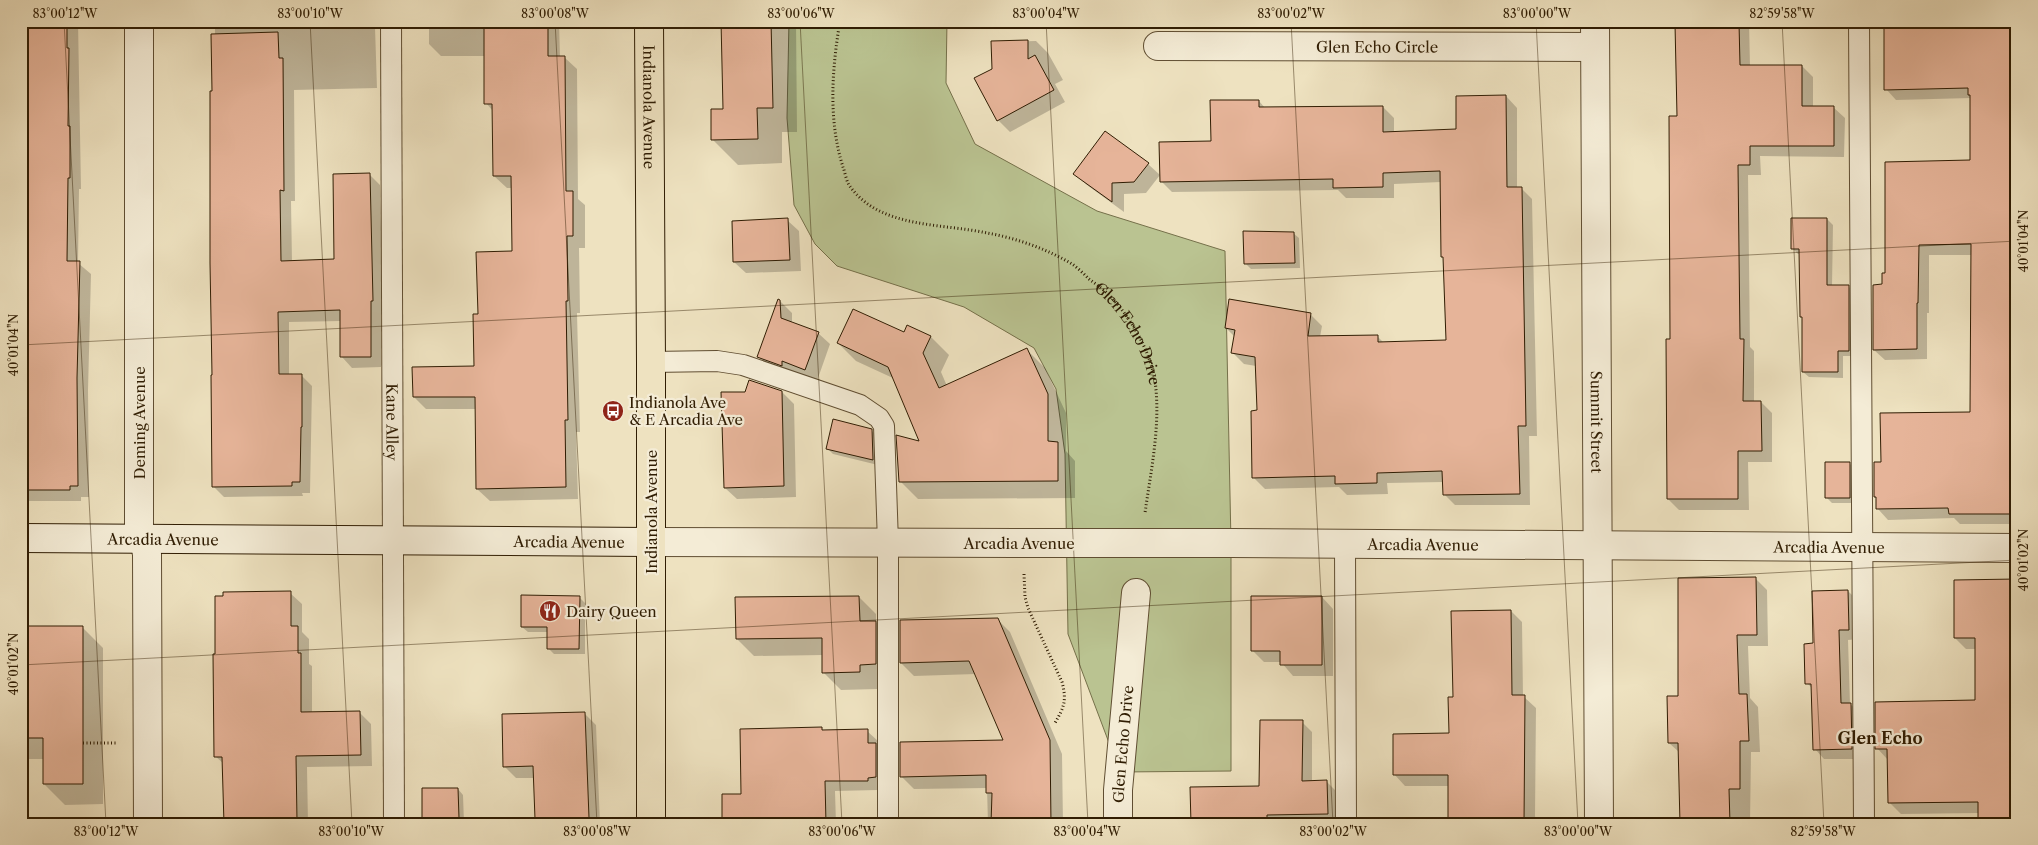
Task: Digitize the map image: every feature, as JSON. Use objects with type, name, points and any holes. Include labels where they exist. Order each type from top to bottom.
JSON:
[{"type":"main road","name":"Indianola Avenue","points":[[649,21],[652,362],[650,542],[651,824]]},
{"type":"street","name":"Deming Avenue","points":[[139,21],[139,532],[144,539],[147,554],[148,824]]},
{"type":"street","name":"Glen Echo Circle","points":[[1158,46],[1595,34]]},
{"type":"street","name":"Summit Street","points":[[1595,34],[1599,824]]},
{"type":"street","name":"Arcadia Avenue","points":[[21,538],[2017,548]]},
{"type":"street","name":"Glen Echo Drive","points":[[1118,824],[1118,790],[1136,592]]},
{"type":"lane","name":"Kane Alley","points":[[391,21],[394,824]]},
{"type":"lane","points":[[1859,21],[1864,824]]},
{"type":"lane","points":[[652,362],[732,362],[860,405],[871,411],[884,426],[886,434],[888,543],[888,824]]},
{"type":"lane","points":[[1345,545],[1346,824]]},
{"type":"path","name":"Glen Echo Drive","points":[[840,21],[834,60],[833,87],[838,152],[848,184],[864,201],[888,215],[907,221],[988,233],[1032,245],[1072,264],[1112,297],[1134,327],[1148,357],[1157,403],[1155,442],[1145,514]]},
{"type":"path","points":[[1024,566],[1024,597],[1062,682],[1065,694],[1064,706],[1055,723]]},
{"type":"path","points":[[83,743],[120,743]]},
{"type":"green space","points":[[789,21],[947,21],[946,83],[975,144],[1097,211],[1225,251],[1231,543],[1231,771],[1120,772],[1068,634],[1065,454],[1056,389],[1034,348],[964,307],[837,266],[815,244],[794,205],[787,118]]},
{"type":"building","points":[[21,21],[67,21],[70,178],[68,178],[67,261],[80,261],[77,378],[78,486],[70,486],[70,490],[21,490]]},
{"type":"building","points":[[484,21],[548,21],[548,56],[565,56],[566,191],[573,191],[573,236],[567,236],[568,420],[565,420],[566,487],[476,489],[475,397],[413,397],[412,367],[474,366],[473,314],[478,314],[476,252],[512,251],[511,176],[493,176],[492,104],[484,104]]},
{"type":"building","points":[[721,21],[771,21],[773,108],[757,108],[758,139],[711,140],[711,109],[723,109]]},
{"type":"building","points":[[1884,21],[2017,21],[2017,514],[1949,514],[1948,508],[1876,509],[1874,462],[1881,462],[1880,413],[1970,412],[1971,244],[1919,245],[1917,349],[1873,350],[1873,285],[1882,284],[1882,273],[1885,273],[1885,162],[1970,160],[1970,95],[1968,95],[1968,88],[1884,90]]},
{"type":"building","points":[[1739,23],[1740,65],[1802,65],[1802,106],[1834,106],[1834,146],[1750,146],[1750,165],[1738,165],[1740,339],[1744,339],[1743,401],[1761,401],[1762,451],[1738,451],[1738,499],[1667,499],[1666,339],[1670,339],[1669,116],[1677,116],[1675,24]]},
{"type":"building","points":[[278,32],[279,58],[283,58],[284,191],[280,190],[281,261],[334,259],[333,174],[370,173],[373,301],[371,301],[371,357],[340,357],[340,310],[278,312],[279,374],[302,374],[300,482],[292,482],[292,486],[212,487],[210,263],[211,34]]},
{"type":"building","points":[[1028,40],[1028,59],[1035,55],[1054,90],[997,121],[974,78],[992,69],[991,41]]},
{"type":"building","points":[[1506,95],[1507,187],[1522,187],[1526,426],[1518,426],[1520,494],[1443,495],[1442,471],[1377,473],[1377,483],[1335,484],[1335,476],[1252,478],[1251,411],[1257,410],[1255,357],[1231,353],[1235,330],[1225,328],[1229,299],[1311,313],[1308,336],[1378,335],[1378,342],[1446,340],[1443,257],[1441,257],[1440,171],[1383,173],[1383,187],[1333,188],[1333,179],[1160,182],[1159,142],[1211,141],[1210,100],[1259,100],[1259,107],[1383,106],[1383,132],[1456,129],[1456,96]]},
{"type":"building","points":[[1105,131],[1149,163],[1134,182],[1112,183],[1112,202],[1073,174]]},
{"type":"building","points":[[788,218],[790,260],[733,262],[732,221]]},
{"type":"building","points":[[1791,218],[1827,218],[1827,285],[1849,285],[1849,351],[1838,351],[1838,372],[1802,372],[1799,249],[1791,249]]},
{"type":"building","points":[[1243,231],[1294,232],[1295,263],[1244,264]]},
{"type":"building","points":[[778,299],[780,300],[781,318],[819,332],[805,370],[782,361],[782,366],[757,357]]},
{"type":"building","points":[[853,309],[904,332],[907,325],[931,336],[923,353],[939,388],[1027,348],[1048,394],[1048,441],[1058,442],[1058,481],[899,482],[896,435],[919,441],[888,367],[837,343]]},
{"type":"building","points":[[749,380],[782,391],[784,486],[724,488],[721,392],[745,392]]},
{"type":"building","points":[[833,419],[872,429],[873,460],[826,449]]},
{"type":"building","points":[[1825,462],[1850,462],[1850,498],[1825,498]]},
{"type":"building","points":[[1756,577],[1757,635],[1737,635],[1739,694],[1747,694],[1749,741],[1740,741],[1740,789],[1729,789],[1730,824],[1680,824],[1678,743],[1668,743],[1667,696],[1678,696],[1678,578]]},
{"type":"building","points":[[2017,579],[2017,824],[1978,824],[1978,802],[1888,803],[1887,749],[1875,749],[1875,702],[1975,700],[1975,638],[1954,638],[1954,580]]},
{"type":"building","points":[[1848,590],[1849,630],[1839,630],[1841,703],[1851,703],[1852,749],[1813,750],[1811,684],[1805,684],[1804,644],[1813,643],[1812,591]]},
{"type":"building","points":[[291,591],[291,626],[298,626],[298,653],[301,653],[301,712],[360,711],[361,755],[296,756],[297,821],[290,821],[290,824],[224,824],[222,757],[214,757],[213,654],[215,654],[215,596],[223,596],[223,592]]},
{"type":"building","name":"Dairy Queen","points":[[521,595],[580,596],[579,649],[547,649],[547,627],[521,627]]},
{"type":"building","points":[[859,596],[860,621],[876,621],[876,664],[860,665],[860,672],[822,673],[822,638],[736,639],[735,597]]},
{"type":"building","points":[[1251,596],[1322,596],[1322,665],[1280,665],[1280,651],[1251,651]]},
{"type":"building","points":[[1511,610],[1512,695],[1525,695],[1524,824],[1448,824],[1448,775],[1393,775],[1393,734],[1449,733],[1448,697],[1453,697],[1451,611]]},
{"type":"building","points":[[998,618],[1050,740],[1051,824],[991,824],[992,793],[986,793],[986,775],[900,777],[900,742],[1003,740],[969,661],[900,663],[900,620]]},
{"type":"building","points":[[21,626],[83,626],[83,784],[43,784],[43,738],[21,738]]},
{"type":"building","points":[[585,712],[589,818],[535,819],[533,766],[503,767],[502,714]]},
{"type":"building","points":[[1260,720],[1303,720],[1302,781],[1327,780],[1328,814],[1267,815],[1267,824],[1191,824],[1190,787],[1259,786]]},
{"type":"building","points":[[822,727],[822,730],[868,729],[868,743],[876,743],[876,777],[868,778],[868,781],[825,781],[826,824],[722,824],[722,794],[741,794],[740,729]]},
{"type":"building","points":[[422,788],[458,788],[459,818],[422,819]]},
{"type":"place","name":"Indianola Ave & E Arcadia Ave","points":[[613,411]]},
{"type":"place","name":"Dairy Queen","points":[[550,611]]},
{"type":"district","name":"Glen Echo","points":[[1880,738]]}]
